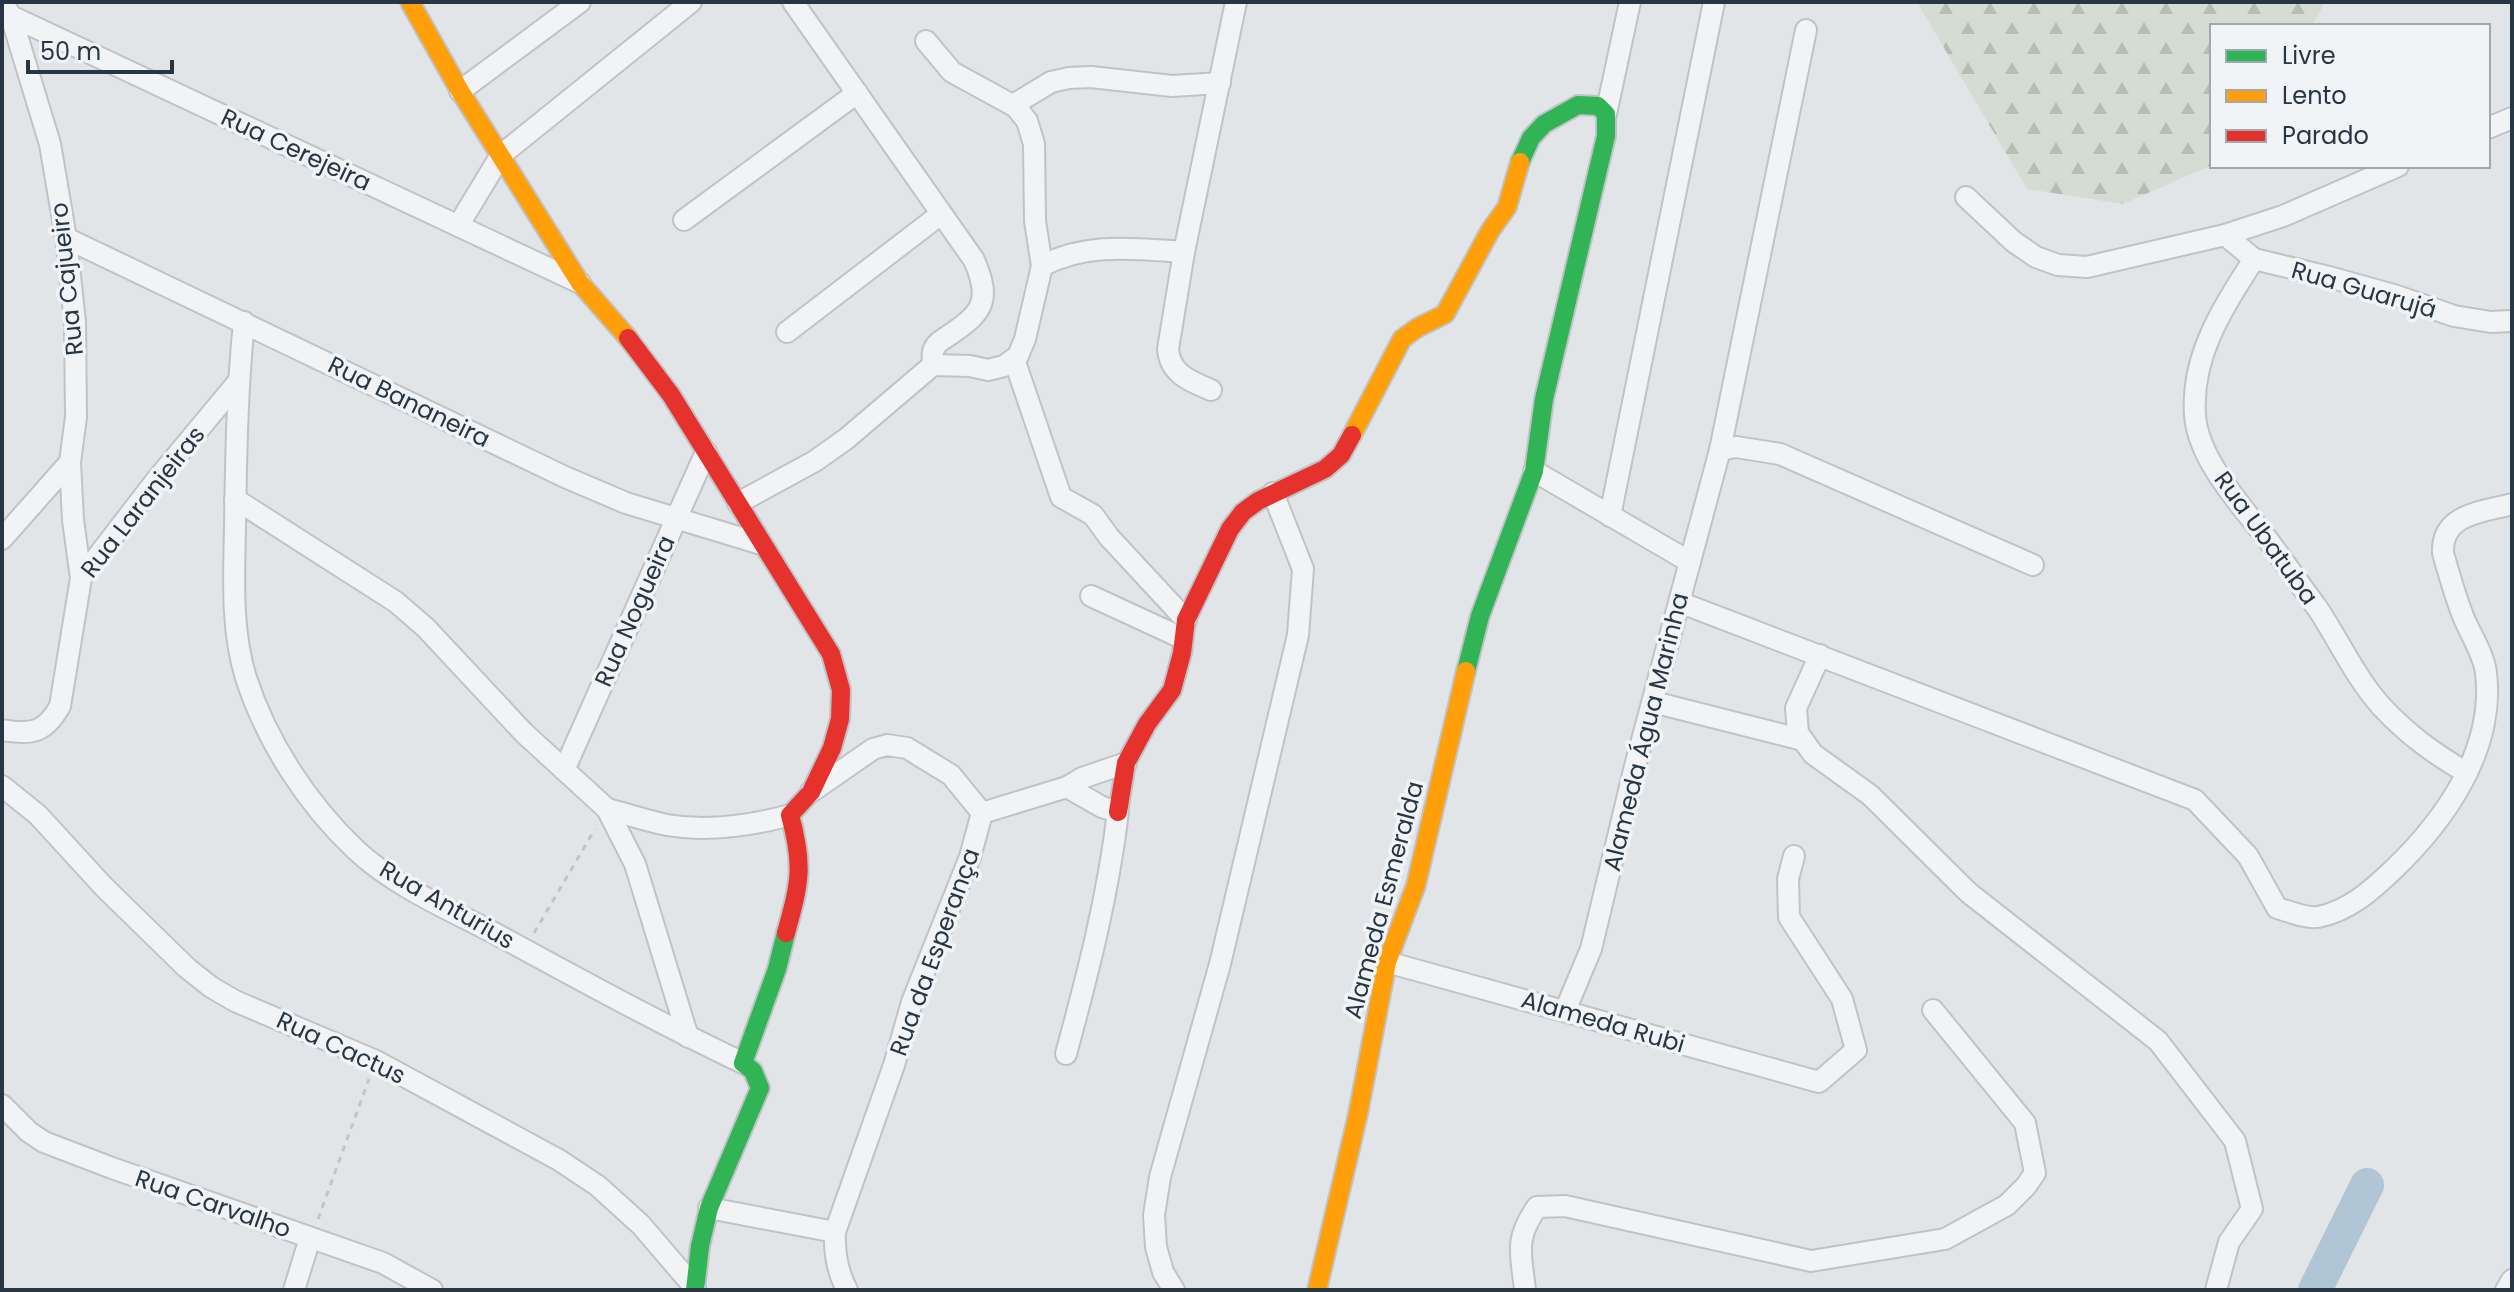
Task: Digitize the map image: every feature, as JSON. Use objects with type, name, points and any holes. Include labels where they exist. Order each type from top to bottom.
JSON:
[{"type":"street","points":[[410,2],[460,91],[580,283],[637,349],[671,395],[831,654],[841,690],[840,719],[832,748],[811,792]]},
{"type":"street","points":[[460,91],[580,2]]},
{"type":"street","points":[[458,226],[501,155],[691,2]]},
{"type":"street","points":[[793,2],[974,260],[980,275],[983,290],[981,307],[970,321],[937,344],[933,351],[933,365]]},
{"type":"street","points":[[1211,390],[1176,372],[1169,361],[1168,349],[1184,252],[1236,2]]},
{"type":"street","points":[[1606,114],[1630,2]]},
{"type":"street","points":[[1610,516],[1714,2]]},
{"type":"street","name":"Rua Cerejeira","points":[[6,9],[580,283]]},
{"type":"street","name":"Rua Cajueiro","points":[[6,9],[50,144],[66,238],[75,322],[76,370],[76,417],[70,462],[73,520],[81,578]]},
{"type":"street","name":"Alameda Água Marinha","points":[[1565,1011],[1591,949],[1720,450],[1806,30]]},
{"type":"street","points":[[738,503],[815,461],[858,430],[933,365],[988,370],[1004,366],[1018,356],[1025,339],[1042,266],[1035,221],[1034,144],[1027,121],[1013,105],[952,72],[926,41]]},
{"type":"street","points":[[1013,105],[1051,82],[1069,78],[1091,77],[1172,86],[1220,83]]},
{"type":"street","points":[[684,220],[857,93]]},
{"type":"street","points":[[1066,1054],[1094,952],[1113,859],[1126,763],[1147,724],[1172,690],[1182,653],[1184,629],[1230,529],[1243,512],[1273,493],[1325,469],[1341,455],[1402,339],[1445,314],[1490,231],[1507,207],[1531,138],[1544,124],[1578,105],[1598,106],[1606,114]]},
{"type":"street","name":"Alameda Esmeralda","points":[[1317,1290],[1358,1114],[1387,962],[1416,885],[1480,616],[1534,471],[1544,399],[1606,136],[1606,114]]},
{"type":"street","points":[[2490,127],[2512,118]]},
{"type":"street","points":[[1966,197],[2014,242],[2036,257],[2058,265],[2087,267],[2225,235],[2283,216],[2393,168]]},
{"type":"street","points":[[787,332],[941,214]]},
{"type":"street","name":"Rua Guarujá","points":[[2225,235],[2254,259],[2343,280],[2454,316],[2491,322],[2512,321]]},
{"type":"street","name":"Rua Bananeira","points":[[66,238],[565,477],[675,520],[761,544]]},
{"type":"street","points":[[1042,266],[1057,258],[1088,250],[1113,248],[1184,252]]},
{"type":"street","name":"Rua Ubatuba","points":[[2254,259],[2216,322],[2200,359],[2195,389],[2195,419],[2205,448],[2221,479],[2319,611],[2378,702],[2405,731],[2430,751],[2467,773]]},
{"type":"street","name":"Rua Anturius","points":[[244,322],[238,382],[235,499],[234,591],[238,642],[246,677],[275,744],[312,804],[357,852],[408,888],[688,1037],[743,1063]]},
{"type":"street","points":[[1014,359],[1061,497],[1093,515],[1184,629]]},
{"type":"street","name":"Rua Laranjeiras","points":[[2,730],[36,732],[51,722],[60,706],[81,578],[154,483],[238,382]]},
{"type":"street","points":[[1720,450],[1736,447],[1780,454],[2033,565]]},
{"type":"street","name":"Rua Nogueira","points":[[564,770],[706,452]]},
{"type":"street","points":[[2,539],[70,462]]},
{"type":"street","points":[[1534,471],[1690,562]]},
{"type":"street","points":[[1174,1290],[1163,1272],[1156,1247],[1154,1215],[1160,1177],[1220,964],[1298,635],[1303,569],[1273,493]]},
{"type":"street","points":[[235,499],[396,602],[426,628],[492,701],[607,809],[635,864],[688,1037]]},
{"type":"street","points":[[1679,602],[2195,800],[2248,856],[2277,908],[2316,918],[2360,900],[2421,842],[2448,807],[2467,773],[2480,736],[2486,700],[2486,670],[2462,615],[2442,544],[2446,534],[2460,520],[2475,511],[2507,510]]},
{"type":"street","points":[[1091,596],[1184,629]]},
{"type":"street","points":[[1820,655],[1796,708],[1798,733],[1813,754],[1870,795],[1969,893],[2158,1041],[2235,1141],[2252,1209],[2229,1242],[2216,1290]]},
{"type":"street","points":[[1653,702],[1803,740]]},
{"type":"street","points":[[607,809],[668,825],[747,825],[790,815],[811,792],[873,749],[887,745],[907,748],[951,775],[982,813],[1067,787],[1082,778],[1126,763]]},
{"type":"street","name":"Rua Cactus","points":[[2,786],[38,815],[104,887],[187,968],[211,987],[235,1001],[376,1061],[559,1160],[598,1186],[641,1225],[695,1289]]},
{"type":"street","points":[[1067,787],[1102,807],[1118,812]]},
{"type":"street","name":"Rua da Esperança","points":[[847,1290],[840,1276],[834,1249],[835,1232],[894,1065],[912,1002],[970,857],[982,813]]},
{"type":"street","points":[[695,1289],[709,1208],[760,1088],[758,1079],[743,1063],[777,969],[796,896],[800,872],[799,849],[790,815]]},
{"type":"street","name":"Alameda Rubi","points":[[1387,962],[1819,1082],[1856,1050],[1842,999],[1789,917],[1788,879],[1794,856]]},
{"type":"street","points":[[1525,1290],[1520,1251],[1523,1227],[1537,1207],[1565,1206],[1811,1261],[1945,1239],[2007,1205],[2035,1173],[2025,1123],[1933,1010]]},
{"type":"street","name":"Rua Carvalho","points":[[2,1105],[29,1132],[44,1142],[383,1263],[432,1290]]},
{"type":"street","points":[[709,1208],[835,1232]]},
{"type":"street","points":[[294,1290],[310,1238]]},
{"type":"street","points":[[2506,1290],[2512,1280]]},
{"type":"path","points":[[524,949],[607,809]]},
{"type":"path","points":[[310,1238],[376,1061]]},
{"type":"green space","points":[[1917,2],[2325,2],[2313,24],[2210,24],[2210,166],[2123,204],[2027,189]]},
{"type":"waterway","points":[[2315,1290],[2367,1185]]},
{"type":"traffic: fast","points":[[1466,671],[1480,616],[1534,471],[1544,399],[1606,136],[1606,114],[1598,106],[1578,105],[1544,124],[1531,138],[1520,162]]},
{"type":"traffic: fast","points":[[695,1290],[700,1246],[709,1208],[760,1088],[753,1071],[743,1063],[777,969],[786,933]]},
{"type":"traffic: slow","points":[[410,2],[460,91],[580,283],[628,338]]},
{"type":"traffic: slow","points":[[1352,435],[1402,339],[1445,314],[1490,231],[1507,207],[1520,162]]},
{"type":"traffic: slow","points":[[1317,1290],[1358,1114],[1387,962],[1416,885],[1466,671]]},
{"type":"traffic: jam","points":[[628,338],[671,395],[831,654],[841,690],[840,719],[832,748],[811,792],[790,815],[799,861],[786,933]]},
{"type":"traffic: jam","points":[[1118,812],[1126,763],[1147,724],[1172,690],[1182,653],[1186,620],[1230,529],[1243,512],[1258,501],[1325,469],[1341,455],[1352,435]]}]
